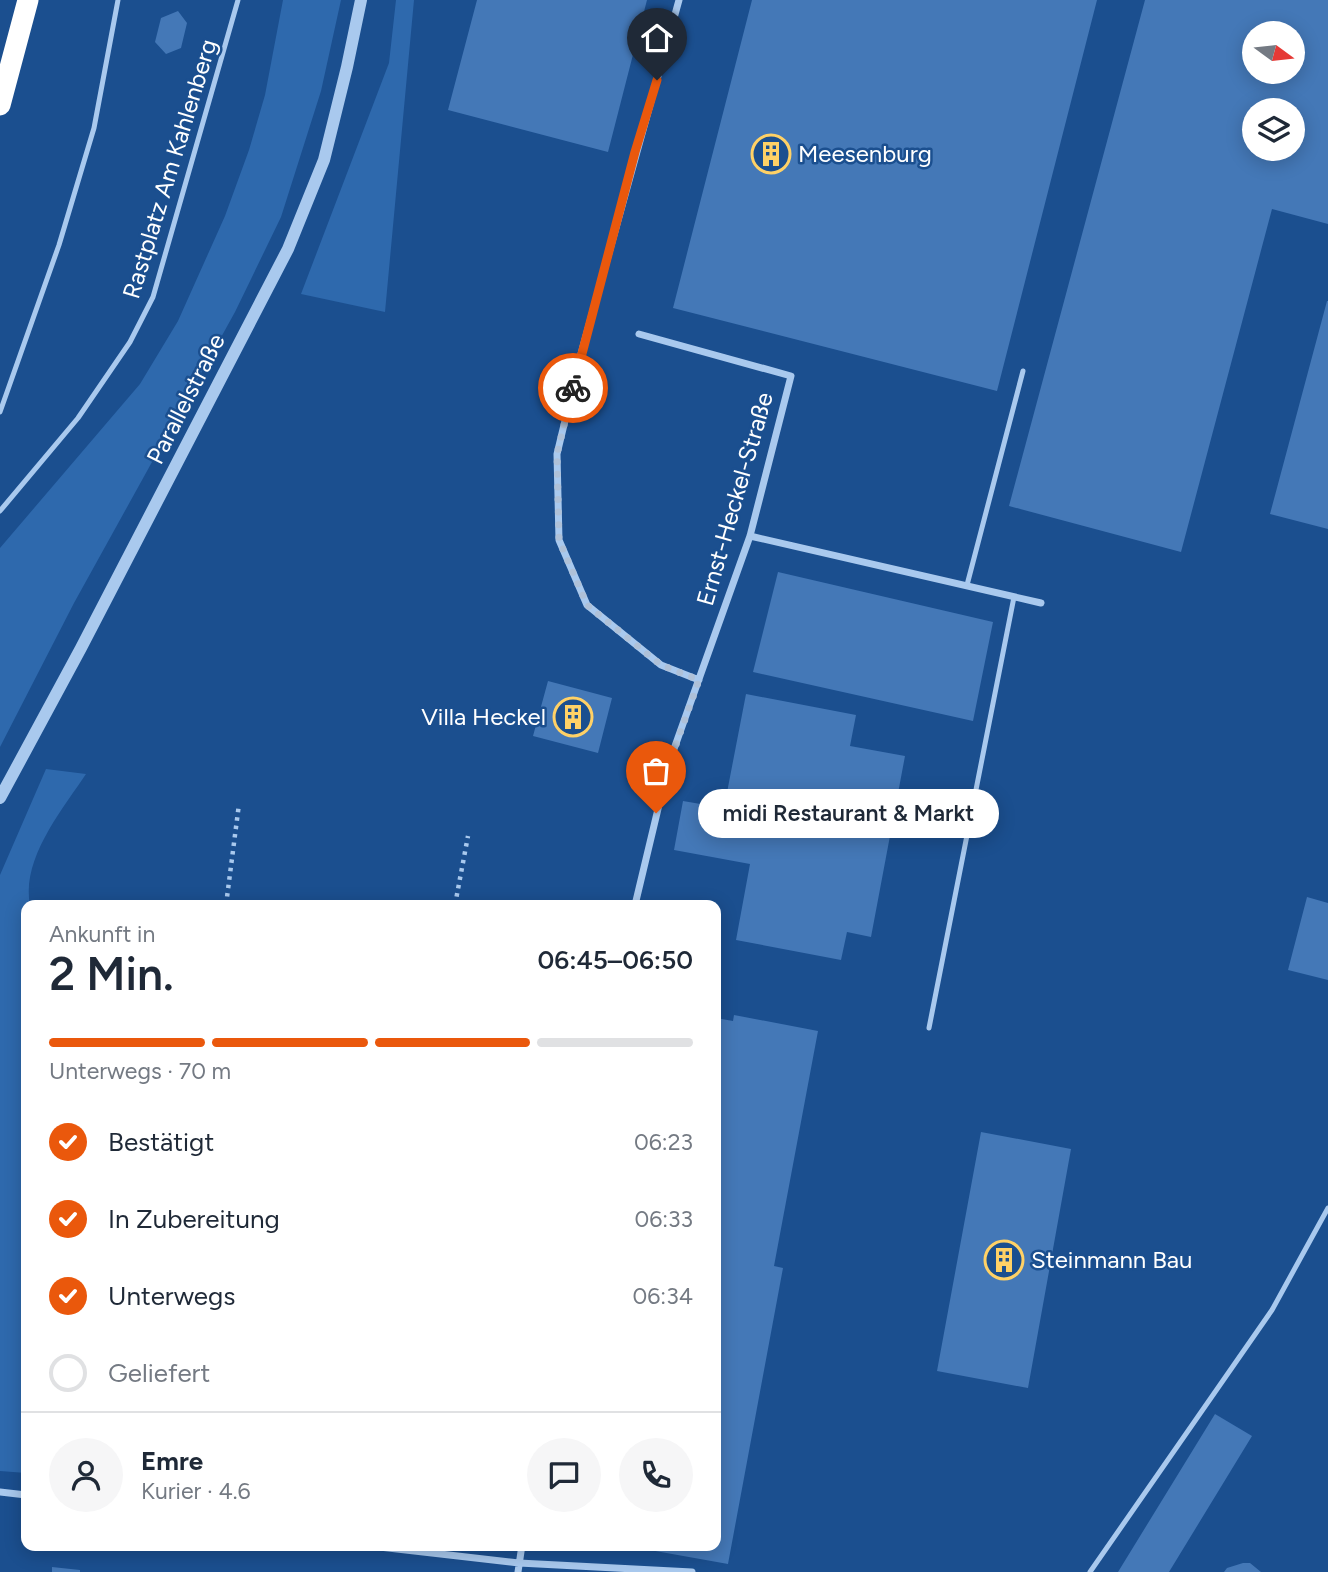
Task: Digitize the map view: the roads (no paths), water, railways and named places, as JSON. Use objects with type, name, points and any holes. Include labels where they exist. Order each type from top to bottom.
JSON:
[{"type":"highway","points":[[0,105],[28,0]]},
{"type":"street","name":"Parallelstraße","points":[[0,798],[288,249],[324,160],[347,68],[360,0]]},
{"type":"street","points":[[679,0],[581,354],[557,454],[559,540],[587,605],[661,665],[699,680]]},
{"type":"street","name":"Ernst-Heckel-Straße","points":[[636,900],[669,764],[750,536],[791,376],[639,334]]},
{"type":"street","points":[[750,536],[1041,603]]},
{"type":"street","points":[[0,1492],[21,1494]]},
{"type":"street","points":[[414,1551],[519,1563],[692,1572]]},
{"type":"street","points":[[518,1572],[521,1551]]},
{"type":"lane","points":[[0,412],[59,245],[94,128],[118,0]]},
{"type":"lane","name":"Rastplatz Am Kahlenberg","points":[[0,511],[78,418],[130,342],[153,297],[238,0]]},
{"type":"lane","points":[[967,585],[1023,371]]},
{"type":"lane","points":[[929,1028],[1014,597]]},
{"type":"lane","points":[[1090,1572],[1272,1310],[1328,1208]]},
{"type":"place","name":"Meesenburg","points":[[771,154]]},
{"type":"place","name":"Villa Heckel","points":[[573,717]]},
{"type":"place","name":"midi Restaurant & Markt","points":[[656,813]]},
{"type":"place","name":"Steinmann Bau","points":[[1004,1260]]}]
